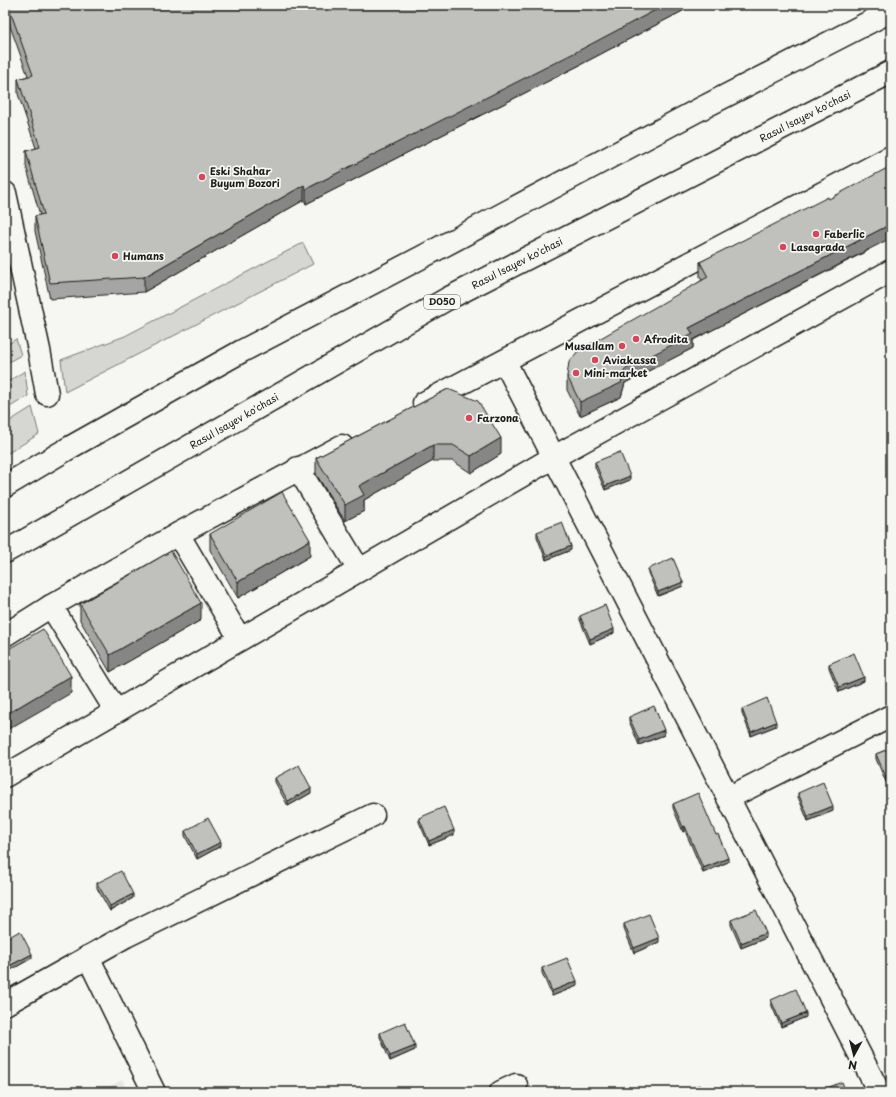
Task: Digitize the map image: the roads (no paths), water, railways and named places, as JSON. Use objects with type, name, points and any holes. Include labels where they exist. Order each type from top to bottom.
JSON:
[{"type":"street","points":[[5,486],[69,448],[242,351],[702,108],[891,11]]},
{"type":"street","name":"Rasul Isayev ko'chasi","points":[[5,552],[447,300],[891,72]]},
{"type":"street","points":[[409,411],[505,362],[891,157]]},
{"type":"street","points":[[5,193],[47,394]]},
{"type":"street","points":[[5,776],[554,457],[891,271]]},
{"type":"street","points":[[505,362],[878,1092]]},
{"type":"street","points":[[5,635],[51,606],[178,534],[298,468],[360,436]]},
{"type":"street","points":[[298,468],[359,570]]},
{"type":"street","points":[[178,534],[240,639]]},
{"type":"street","points":[[51,606],[116,711]]},
{"type":"street","points":[[728,798],[891,716]]},
{"type":"street","points":[[5,1004],[126,936],[373,815]]},
{"type":"street","points":[[88,957],[154,1092]]},
{"type":"place","name":"Eski Shahar Buyum Bozori","points":[[202,177]]},
{"type":"place","name":"Faberlic","points":[[816,234]]},
{"type":"place","name":"Lasagrada","points":[[783,247]]},
{"type":"place","name":"Humans","points":[[115,256]]},
{"type":"place","name":"Afrodita","points":[[636,339]]},
{"type":"place","name":"Musallam","points":[[622,346]]},
{"type":"place","name":"Aviakassa","points":[[595,360]]},
{"type":"place","name":"Mini-market","points":[[576,373]]},
{"type":"place","name":"Farzona","points":[[469,418]]}]
